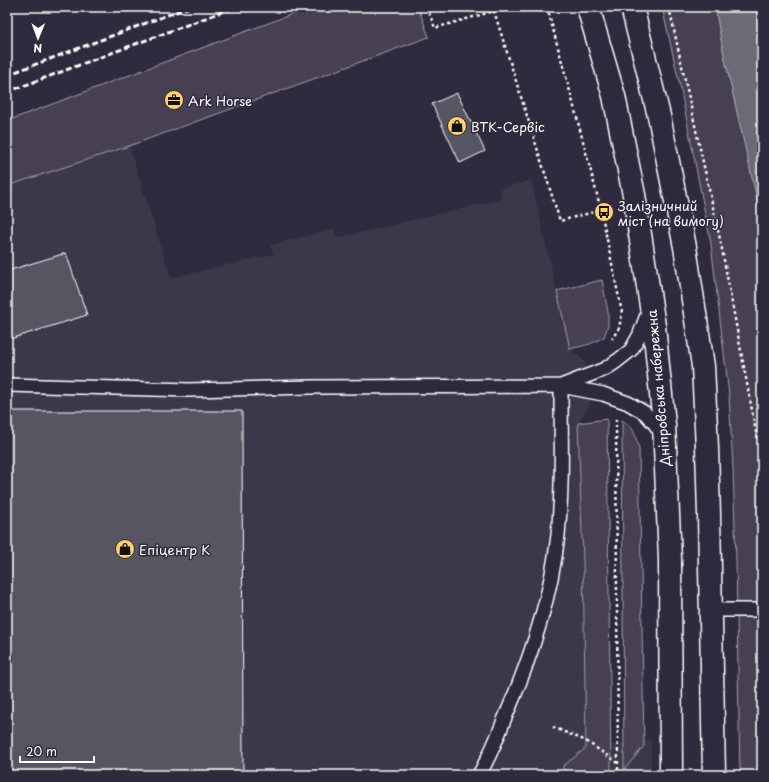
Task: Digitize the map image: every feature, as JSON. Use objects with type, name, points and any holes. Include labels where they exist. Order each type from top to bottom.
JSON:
[{"type":"main road","name":"Дніпровська набережна","points":[[588,7],[615,104],[634,195],[654,326],[664,417],[670,559],[671,775]]},
{"type":"main road","points":[[632,7],[659,116],[685,247],[703,366],[708,455],[714,775]]},
{"type":"lane","points":[[561,386],[605,369],[631,350],[639,336],[650,306]]},
{"type":"lane","points":[[7,385],[189,390],[310,387],[561,386],[603,394],[628,403],[645,413],[655,424],[665,439]]},
{"type":"lane","points":[[479,775],[487,761],[518,688],[547,597],[558,534],[562,469],[561,386]]},
{"type":"lane","points":[[711,610],[762,610]]},
{"type":"path","points":[[427,7],[435,28],[506,7]]},
{"type":"path","points":[[547,7],[601,210],[622,313],[619,328],[611,341]]},
{"type":"path","points":[[669,7],[721,244],[762,464]]},
{"type":"path","points":[[494,11],[560,221],[601,210]]},
{"type":"path","points":[[616,412],[618,775]]},
{"type":"path","points":[[759,775],[762,610],[758,577],[760,557],[762,556]]},
{"type":"path","points":[[758,577],[762,576]]},
{"type":"path","points":[[553,727],[586,741],[618,763]]},
{"type":"shaded area","points":[[311,7],[418,7],[429,37],[129,146],[7,186],[7,121]]},
{"type":"shaded area","points":[[662,7],[715,7],[724,55],[762,221],[762,775],[740,775],[736,560],[729,395],[711,244],[680,86]]},
{"type":"shaded area","points":[[715,7],[762,7],[762,221],[724,55]]},
{"type":"shaded area","points":[[129,146],[171,278],[274,254],[270,245],[334,229],[337,238],[502,199],[500,189],[531,180],[570,348],[584,361],[592,378],[594,389],[588,408],[578,423],[583,562],[586,748],[651,740],[651,775],[7,775],[7,186]]},
{"type":"shaded area","points":[[602,280],[608,312],[608,325],[604,337],[590,344],[570,349],[557,291]]},
{"type":"shaded area","points":[[607,419],[611,775],[569,775],[562,767],[586,748],[583,562],[578,423]]},
{"type":"shaded area","points":[[622,420],[632,429],[639,448],[644,746],[624,770]]},
{"type":"building","points":[[457,93],[485,151],[460,163],[432,104]]},
{"type":"building","points":[[66,253],[87,315],[7,340],[7,271]]},
{"type":"building","name":"Епіцентр К","points":[[7,411],[242,411],[243,775],[7,775]]},
{"type":"railway","points":[[7,75],[189,7]]},
{"type":"railway","points":[[7,92],[235,7]]},
{"type":"place","name":"Ark Horse","points":[[174,100]]},
{"type":"place","name":"ВТК-Сервіс","points":[[457,126]]},
{"type":"place","name":"Залізничний міст (на вимогу)","points":[[604,212]]},
{"type":"place","name":"Епіцентр К","points":[[125,549]]}]
